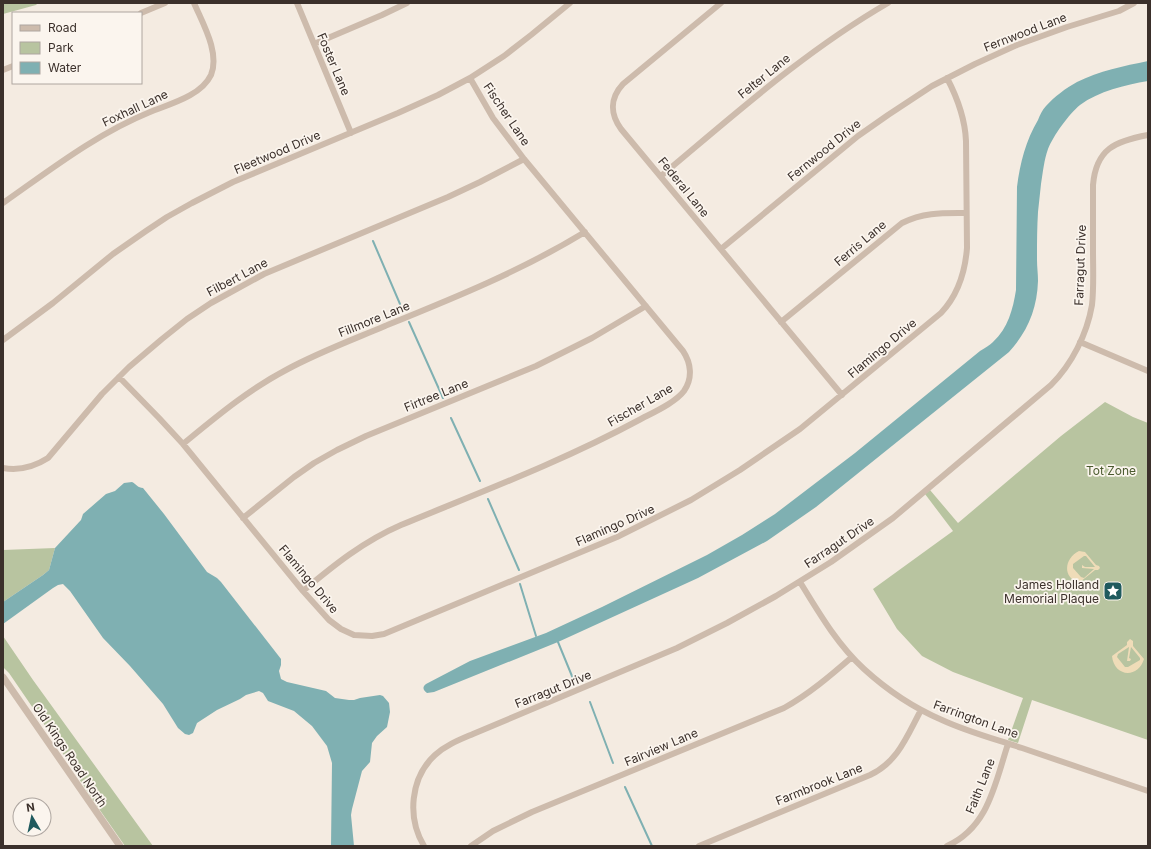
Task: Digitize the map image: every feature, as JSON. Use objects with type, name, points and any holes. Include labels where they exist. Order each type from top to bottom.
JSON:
[{"type":"street","points":[[142,13],[165,3]]},
{"type":"street","name":"Foxhall Lane","points":[[3,203],[103,134],[137,117],[186,97],[206,83],[213,66],[214,57],[212,47],[194,3]]},
{"type":"street","name":"Foster Lane","points":[[297,3],[351,133]]},
{"type":"street","points":[[314,44],[377,18],[407,3]]},
{"type":"street","name":"Fleetwood Drive","points":[[3,340],[49,306],[118,250],[167,217],[233,182],[425,101],[470,78],[517,46],[570,3]]},
{"type":"street","name":"Federal Lane","points":[[721,3],[630,77],[614,97],[613,109],[618,124],[842,395]]},
{"type":"street","name":"Felter Lane","points":[[661,176],[807,56],[839,33],[888,3]]},
{"type":"street","name":"Fernwood Lane","points":[[947,78],[986,58],[1017,45],[1067,27],[1120,11],[1134,3]]},
{"type":"street","name":"Fischer Lane","points":[[303,591],[348,555],[379,535],[576,452],[661,408],[685,390],[689,382],[690,371],[688,361],[683,351],[524,159],[493,118],[470,78]]},
{"type":"street","name":"Flamingo Drive","points":[[119,376],[183,444],[303,591],[329,620],[349,633],[362,636],[376,636],[384,634],[617,537],[659,517],[706,491],[767,452],[810,421],[932,321],[949,303],[960,285],[967,248],[966,141],[964,124],[959,103],[947,78]]},
{"type":"street","name":"Fernwood Drive","points":[[721,249],[858,136],[903,105],[947,78]]},
{"type":"street","name":"Farragut Drive","points":[[424,846],[414,822],[413,810],[415,793],[420,776],[434,756],[466,736],[677,648],[747,613],[800,582],[893,518],[1040,396],[1065,368],[1080,342],[1087,323],[1092,299],[1093,185],[1095,171],[1102,157],[1112,147],[1127,139],[1148,135]]},
{"type":"street","name":"Filbert Lane","points":[[3,468],[27,468],[48,458],[96,400],[119,376],[187,319],[211,303],[278,268],[454,195],[524,159]]},
{"type":"street","name":"Ferris Lane","points":[[781,322],[902,223],[921,215],[936,213],[966,213]]},
{"type":"street","name":"Fillmore Lane","points":[[183,444],[238,400],[294,365],[505,276],[585,232]]},
{"type":"street","name":"Firtree Lane","points":[[243,518],[294,476],[337,450],[366,436],[536,366],[592,338],[646,306]]},
{"type":"street","points":[[1080,342],[1148,371]]},
{"type":"street","name":"Farrington Lane","points":[[800,582],[832,631],[852,657],[886,687],[921,710],[943,721],[965,729],[1148,791]]},
{"type":"street","name":"Fairview Lane","points":[[471,846],[493,831],[532,812],[784,708],[817,687],[852,657]]},
{"type":"street","name":"Old Kings Road North","points":[[3,677],[120,846]]},
{"type":"street","name":"Farmbrook Lane","points":[[699,846],[870,776],[881,770],[897,754],[921,710]]},
{"type":"street","name":"Faith Lane","points":[[947,846],[968,833],[976,825],[984,813],[1008,744]]},
{"type":"green space","points":[[3,3],[38,3],[36,5],[3,14]]},
{"type":"green space","name":"Tot Zone","points":[[1105,402],[1148,423],[1148,740],[1032,700],[1018,743],[1008,740],[1023,698],[953,672],[922,656],[897,629],[873,589],[953,531],[925,494],[930,490],[958,523],[1061,436]]},
{"type":"green space","points":[[55,548],[49,570],[3,602],[3,550]]},
{"type":"green space","points":[[3,636],[153,846],[125,846],[90,796],[48,730],[9,673],[3,667]]},
{"type":"sand","points":[[1079,551],[1085,552],[1100,568],[1095,570],[1080,582],[1074,580],[1070,577],[1067,568],[1070,558]],"holes":[[[1086,556],[1095,567],[1085,567],[1082,565],[1082,568],[1094,569],[1084,578],[1081,577],[1073,568],[1073,564]]]},
{"type":"sand","points":[[1130,639],[1133,641],[1133,646],[1144,659],[1137,670],[1126,673],[1117,668],[1112,656],[1127,645],[1127,642]],"holes":[[[1129,647],[1127,661],[1130,661],[1131,659],[1129,658],[1131,647],[1140,660],[1128,667],[1125,667],[1117,657],[1118,654]]]},
{"type":"water","points":[[1148,61],[1148,81],[1112,89],[1087,100],[1066,119],[1050,144],[1044,166],[1038,212],[1038,281],[1036,301],[1026,328],[1009,352],[816,507],[767,541],[698,578],[558,642],[434,692],[427,693],[425,691],[424,687],[426,684],[470,661],[546,633],[707,555],[742,535],[775,514],[855,453],[980,351],[992,343],[998,337],[1009,318],[1015,297],[1018,178],[1027,144],[1043,109],[1064,90],[1085,78],[1121,67]]},
{"type":"water","points":[[132,482],[138,487],[143,488],[207,572],[221,582],[281,659],[279,671],[281,679],[287,682],[326,691],[335,698],[354,700],[380,695],[383,696],[389,703],[390,712],[387,727],[372,743],[370,762],[362,771],[352,809],[351,815],[354,846],[331,846],[332,763],[327,746],[312,726],[294,711],[268,701],[263,693],[259,691],[246,695],[217,710],[197,723],[193,733],[189,735],[185,734],[178,728],[163,704],[103,638],[70,591],[63,584],[53,588],[3,624],[3,602],[49,570],[55,548],[81,520],[83,514],[106,494],[115,491],[124,483]]},
{"type":"waterway","points":[[373,241],[400,304]]},
{"type":"waterway","points":[[409,322],[443,398]]},
{"type":"waterway","points":[[451,418],[480,481]]},
{"type":"waterway","points":[[488,499],[519,570]]},
{"type":"waterway","points":[[520,584],[536,636]]},
{"type":"waterway","points":[[558,642],[574,681]]},
{"type":"waterway","points":[[590,702],[613,763]]},
{"type":"waterway","points":[[625,787],[652,846]]},
{"type":"place","name":"James Holland Memorial Plaque","points":[[1113,591]]}]
